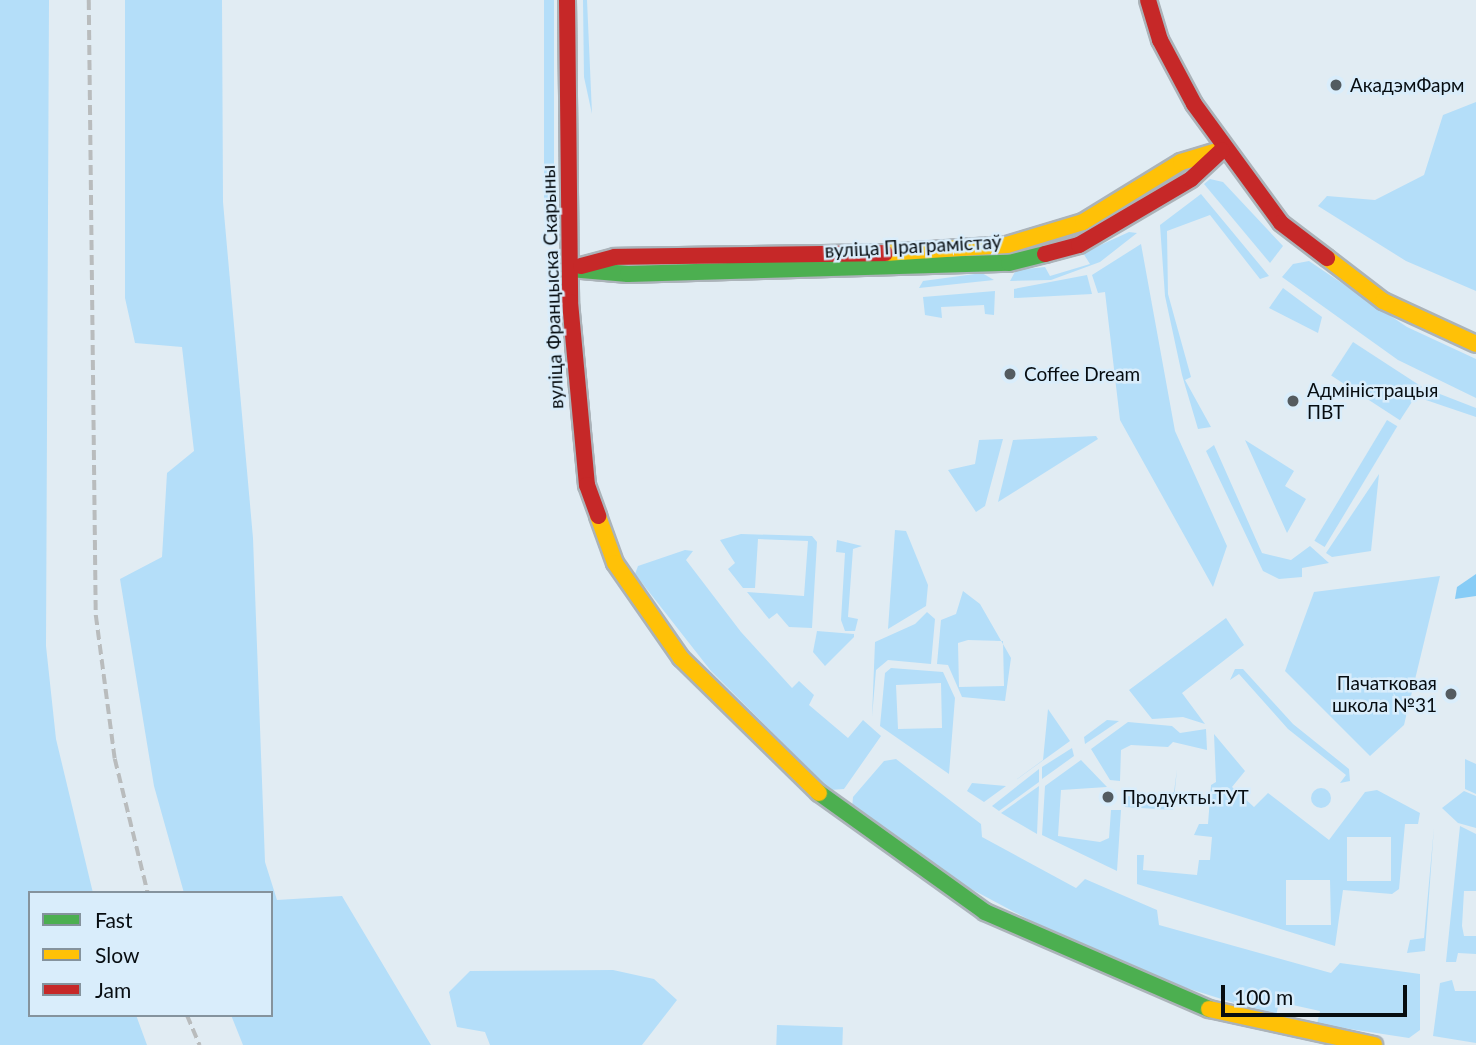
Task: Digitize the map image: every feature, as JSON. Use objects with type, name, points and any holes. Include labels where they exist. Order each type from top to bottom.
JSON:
[{"type":"main road","name":"вуліца Францыска Скарыны","points":[[567,0],[574,389],[602,537],[681,658],[770,748],[881,845],[1046,944],[1202,1007],[1374,1045]]},
{"type":"main road","points":[[1148,0],[1160,40],[1222,150],[1281,223],[1315,254],[1383,301],[1476,344]]},
{"type":"main road","name":"вуліца Праграмістаў","points":[[570,269],[615,257],[939,252],[1007,245],[1083,222],[1181,162],[1222,150]]},
{"type":"shaded area","points":[[0,0],[49,0],[46,646],[56,739],[93,891],[28,891],[28,1017],[137,1017],[147,1045],[0,1045]]},
{"type":"shaded area","points":[[125,0],[222,0],[223,202],[253,538],[265,862],[277,900],[342,896],[431,1045],[243,1045],[232,1017],[273,1017],[273,891],[183,891],[154,786],[120,579],[162,557],[167,473],[194,451],[182,347],[135,343],[125,298]]},
{"type":"shaded area","points":[[544,0],[554,0],[554,206],[544,206]]},
{"type":"shaded area","points":[[583,0],[587,0],[592,114],[584,77]]},
{"type":"shaded area","points":[[1476,102],[1476,291],[1406,261],[1318,206],[1327,196],[1375,200],[1424,175],[1443,115]]},
{"type":"shaded area","points":[[1210,179],[1223,182],[1283,246],[1270,263],[1204,184]]},
{"type":"shaded area","points":[[1201,194],[1269,276],[1260,279],[1210,215],[1167,231],[1168,294],[1191,377],[1185,380],[1211,427],[1198,429],[1182,375],[1165,296],[1160,225]]},
{"type":"shaded area","points":[[1129,232],[1137,233],[1100,262],[1051,280],[1010,281],[1016,270],[1045,267],[1050,276],[1090,264],[1083,253]]},
{"type":"shaded area","points":[[1141,244],[1175,431],[1227,546],[1213,587],[1120,420],[1105,292],[1098,293],[1092,275]]},
{"type":"shaded area","points":[[1309,261],[1407,327],[1476,359],[1476,398],[1398,360],[1282,277],[1293,264]]},
{"type":"shaded area","points":[[982,273],[994,280],[919,288],[923,281]]},
{"type":"shaded area","points":[[1087,275],[1092,294],[1014,298],[1014,289]]},
{"type":"shaded area","points":[[1283,288],[1322,317],[1318,333],[1269,308]]},
{"type":"shaded area","points":[[995,291],[994,315],[985,314],[984,305],[941,307],[942,318],[925,315],[923,297]]},
{"type":"shaded area","points":[[1353,342],[1422,387],[1400,420],[1331,376]]},
{"type":"shaded area","points":[[1427,389],[1476,408],[1476,417],[1420,398]]},
{"type":"shaded area","points":[[1387,420],[1397,426],[1325,547],[1314,541]]},
{"type":"shaded area","points":[[1096,436],[1098,439],[998,502],[1013,440]]},
{"type":"shaded area","points":[[1003,439],[985,506],[976,512],[948,470],[975,464],[979,440]]},
{"type":"shaded area","points":[[1245,440],[1294,471],[1285,486],[1306,499],[1287,533]]},
{"type":"shaded area","points":[[1214,445],[1262,553],[1291,560],[1310,546],[1329,563],[1302,568],[1302,577],[1279,579],[1263,571],[1206,451]]},
{"type":"shaded area","points":[[1379,474],[1371,551],[1332,557],[1326,553]]},
{"type":"shaded area","points":[[895,530],[906,531],[928,585],[926,606],[888,629]]},
{"type":"shaded area","points":[[741,534],[812,536],[817,542],[812,628],[789,627],[777,613],[769,619],[747,592],[804,596],[808,541],[758,539],[755,588],[743,588],[728,569],[735,563],[720,540]]},
{"type":"shaded area","points":[[837,540],[862,546],[853,549],[848,617],[858,619],[855,631],[845,631],[841,620],[845,553],[836,552]]},
{"type":"shaded area","points":[[685,550],[693,551],[686,560],[741,632],[792,688],[799,681],[814,695],[809,705],[848,738],[863,720],[881,736],[844,789],[830,790],[711,671],[635,574],[638,566]]},
{"type":"shaded area","points":[[1476,574],[1476,596],[1455,599],[1457,587]]},
{"type":"shaded area","points":[[1440,576],[1404,725],[1370,756],[1285,671],[1314,592]]},
{"type":"shaded area","points":[[963,591],[980,604],[1001,641],[968,640],[958,643],[959,687],[1004,686],[1003,644],[1011,658],[1005,701],[962,697],[948,665],[937,664],[941,620],[956,614]]},
{"type":"shaded area","points":[[927,612],[935,619],[931,664],[888,660],[876,670],[872,717],[875,642],[915,624]]},
{"type":"shaded area","points":[[1226,618],[1244,645],[1182,693],[1205,724],[1183,717],[1152,719],[1129,690]]},
{"type":"shaded area","points":[[817,631],[854,634],[854,637],[825,666],[813,652]]},
{"type":"shaded area","points":[[891,668],[943,672],[955,698],[949,774],[880,726],[885,673]],"holes":[[[941,683],[942,728],[898,729],[896,685]]]},
{"type":"shaded area","points":[[1235,669],[1243,669],[1293,724],[1349,769],[1350,781],[1340,783],[1346,775],[1288,729],[1239,674],[1230,680]]},
{"type":"shaded area","points":[[1048,709],[1070,741],[1009,785],[1043,760]]},
{"type":"shaded area","points":[[1107,720],[1119,721],[1085,744],[1084,737]]},
{"type":"shaded area","points":[[1128,722],[1172,726],[1180,733],[1206,729],[1207,750],[1173,742],[1168,747],[1131,745],[1121,750],[1120,781],[1110,780],[1091,749]]},
{"type":"shaded area","points":[[1214,734],[1245,771],[1232,787],[1254,807],[1268,793],[1329,840],[1365,792],[1377,790],[1420,813],[1418,824],[1405,824],[1399,889],[1392,894],[1343,890],[1335,946],[1137,884],[1137,855],[1144,855],[1143,870],[1197,875],[1199,860],[1210,860],[1212,837],[1194,835],[1199,824],[1208,824],[1211,785],[1216,782]],"holes":[[[1347,837],[1391,837],[1391,881],[1347,881]],[[1286,880],[1330,880],[1331,925],[1286,925]]]},
{"type":"shaded area","points":[[1072,748],[1074,756],[1042,779],[1042,767]]},
{"type":"shaded area","points":[[896,759],[981,824],[982,837],[1076,888],[1085,879],[1157,910],[1159,925],[1331,973],[1340,963],[1420,974],[1420,1030],[1409,1038],[1317,1024],[1320,1011],[1279,1002],[1276,1016],[1164,981],[1065,939],[945,875],[852,808],[853,797],[884,761]]},
{"type":"shaded area","points":[[1465,759],[1476,764],[1476,794],[1465,789]]},
{"type":"shaded area","points":[[1081,760],[1107,787],[1061,790],[1058,836],[1100,842],[1109,838],[1111,810],[1121,810],[1117,871],[1042,835],[1045,786]]},
{"type":"shaded area","points":[[1039,769],[1039,782],[999,811],[992,806]]},
{"type":"shaded area","points":[[1177,769],[1173,810],[1125,807],[1126,796],[1162,799],[1174,792]]},
{"type":"shaded area","points":[[972,783],[1006,786],[984,802],[967,791]]},
{"type":"shaded area","points":[[1039,786],[1037,834],[1001,813]]},
{"type":"shaded area","points":[[1321,788],[1328,791],[1331,798],[1328,805],[1321,808],[1314,805],[1311,798],[1314,791]]},
{"type":"shaded area","points":[[1464,791],[1476,796],[1476,828],[1458,823],[1442,808]]},
{"type":"shaded area","points":[[1460,826],[1476,834],[1476,891],[1464,891],[1462,926],[1464,936],[1476,936],[1476,954],[1458,953],[1456,962],[1446,962]]},
{"type":"shaded area","points":[[1434,827],[1425,951],[1407,953],[1410,940],[1424,938]]},
{"type":"shaded area","points":[[613,970],[654,979],[677,1000],[642,1045],[490,1045],[485,1032],[457,1027],[449,992],[470,971]]},
{"type":"shaded area","points":[[1452,980],[1455,991],[1476,991],[1476,1043],[1433,1036],[1440,983]]},
{"type":"shaded area","points":[[777,1025],[843,1027],[842,1045],[776,1045]]},
{"type":"railway","points":[[89,0],[96,615],[115,759],[148,891]]},
{"type":"railway","points":[[188,1017],[200,1045]]},
{"type":"traffic: fast","points":[[570,269],[628,274],[1009,263],[1045,254]]},
{"type":"traffic: fast","points":[[819,793],[985,912],[1209,1009]]},
{"type":"traffic: slow","points":[[885,253],[1007,245],[1083,222],[1181,162],[1218,151]]},
{"type":"traffic: slow","points":[[1327,258],[1383,301],[1476,344]]},
{"type":"traffic: slow","points":[[598,516],[615,563],[681,658],[819,793]]},
{"type":"traffic: slow","points":[[1209,1009],[1374,1045]]},
{"type":"traffic: jam","points":[[567,0],[570,302],[587,485],[598,516]]},
{"type":"traffic: jam","points":[[1148,0],[1160,40],[1194,104],[1281,223],[1327,258]]},
{"type":"traffic: jam","points":[[1045,254],[1079,245],[1191,179],[1222,150]]},
{"type":"traffic: jam","points":[[581,266],[615,257],[885,253]]},
{"type":"place","name":"АкадэмФарм","points":[[1336,85]]},
{"type":"place","name":"Coffee Dream","points":[[1010,374]]},
{"type":"place","name":"Адміністрацыя ПВТ","points":[[1293,401]]},
{"type":"place","name":"Пачатковая школа №31","points":[[1451,694]]},
{"type":"place","name":"Продукты.ТУТ","points":[[1108,797]]}]
